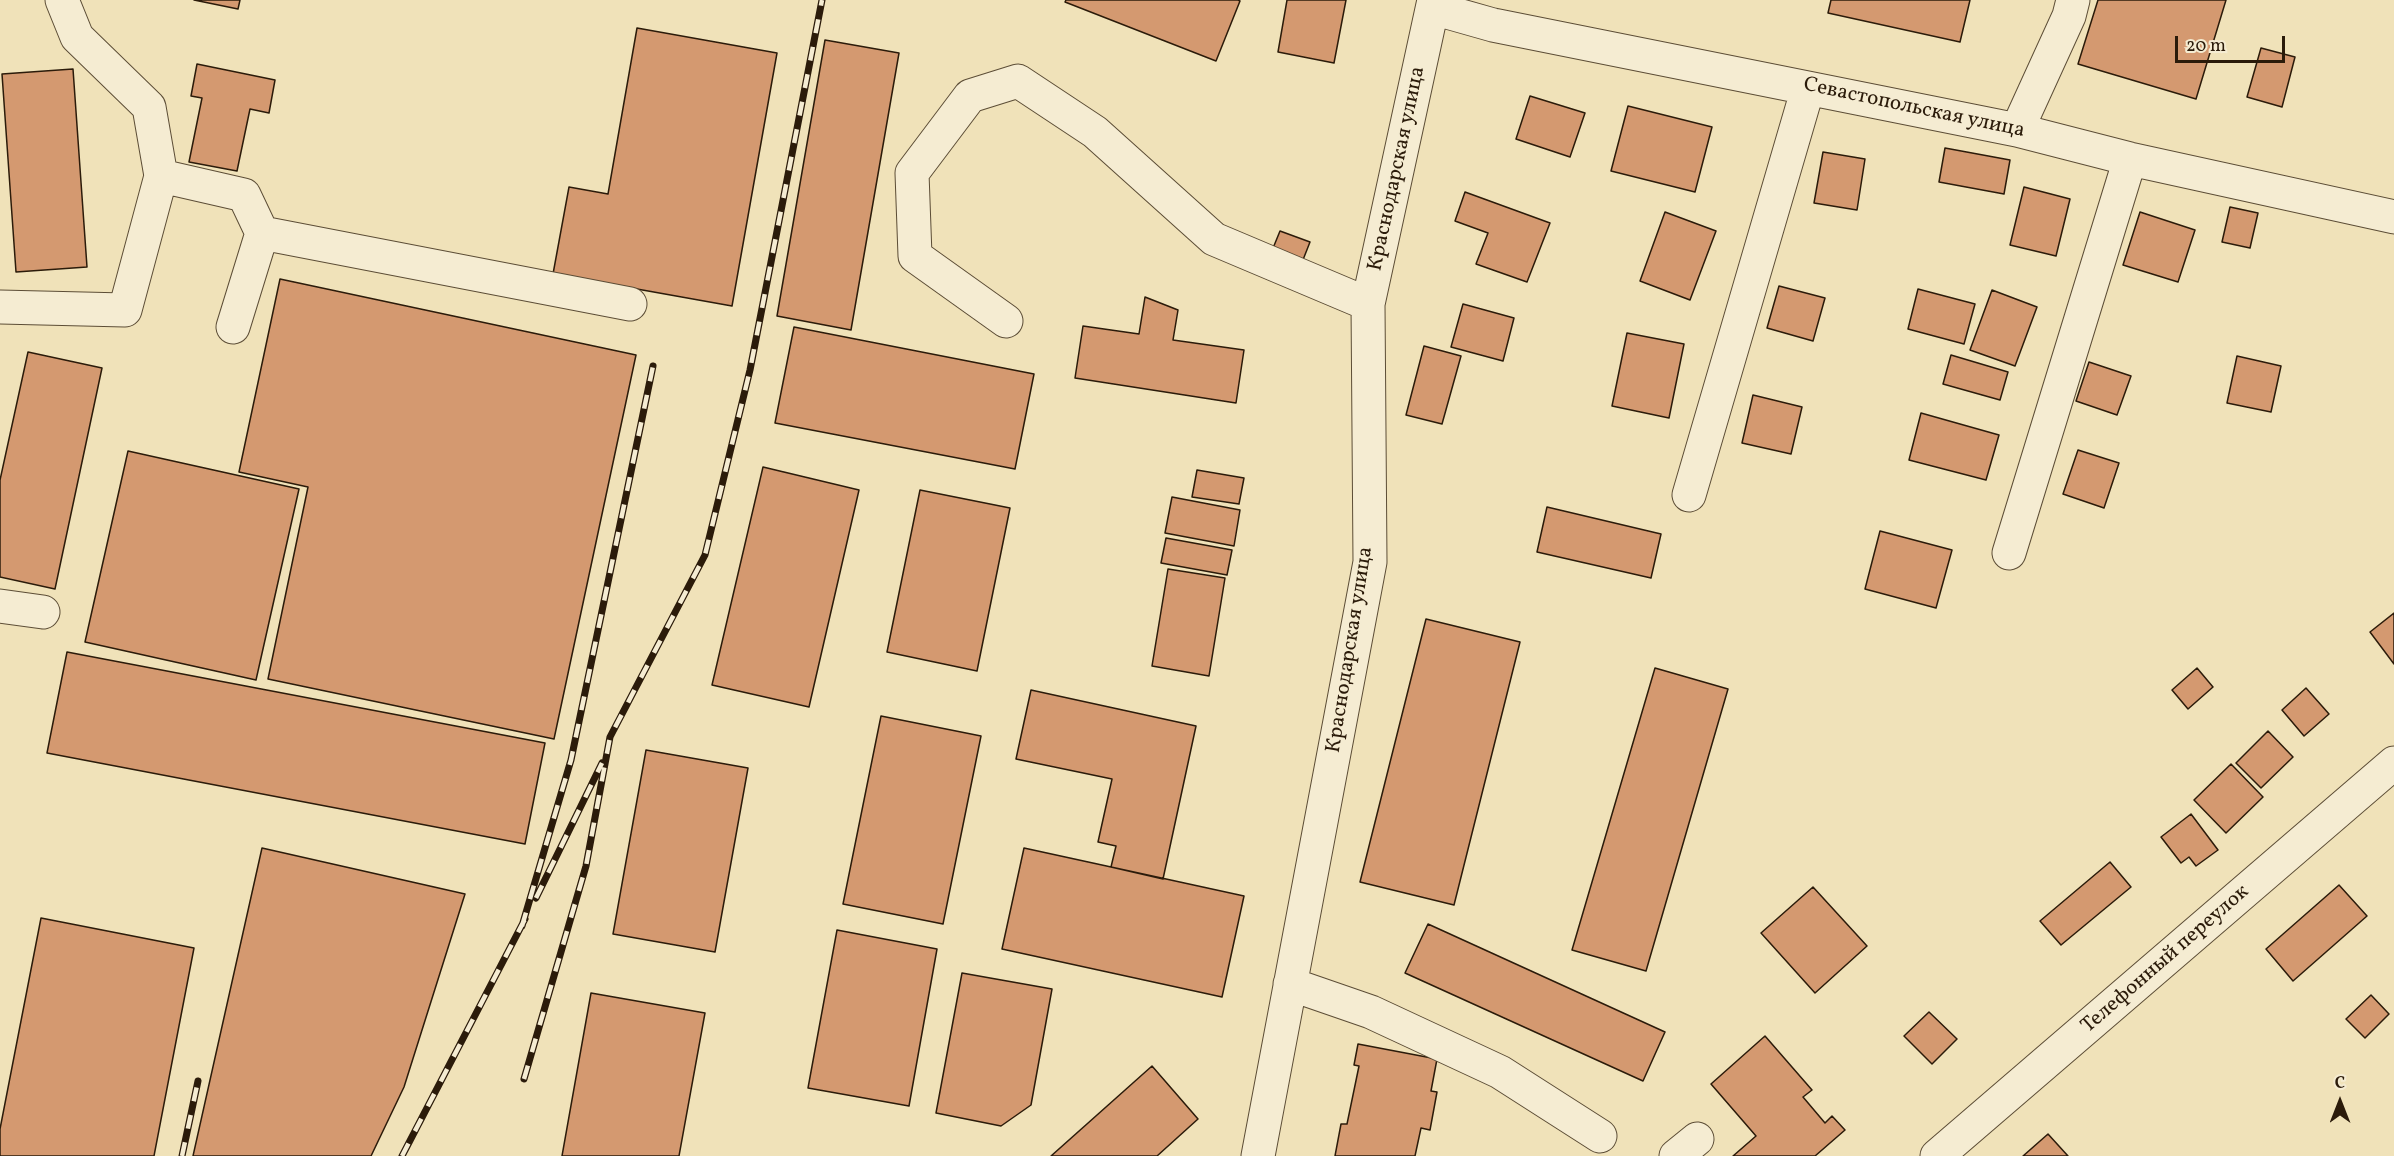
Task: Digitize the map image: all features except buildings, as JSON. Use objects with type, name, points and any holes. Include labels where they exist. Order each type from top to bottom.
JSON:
[{"type":"street","points":[[0,308],[125,310],[161,176],[149,107],[77,37],[62,0]]},
{"type":"street","points":[[2017,130],[2069,16],[2073,0]]},
{"type":"street","name":"Севастопольская улица","points":[[1434,4],[1493,25],[2017,130],[2130,159],[2394,217]]},
{"type":"street","name":"Краснодарская улица","points":[[1258,1156],[1370,562],[1368,304],[1434,4]]},
{"type":"street","points":[[1006,321],[915,256],[912,173],[970,96],[1018,81],[1095,132],[1214,239],[1368,304]]},
{"type":"street","points":[[1689,495],[1808,88]]},
{"type":"street","points":[[2009,553],[2130,159]]},
{"type":"street","points":[[161,176],[244,195],[262,233],[233,327]]},
{"type":"street","points":[[262,233],[630,304]]},
{"type":"street","points":[[0,606],[43,612]]},
{"type":"street","name":"Телефонный переулок","points":[[1937,1156],[2394,763]]},
{"type":"street","points":[[1290,984],[1371,1012],[1500,1072],[1600,1137]]},
{"type":"railway","points":[[524,1079],[586,866],[610,737],[705,555],[750,370],[822,0]]},
{"type":"railway","points":[[522,926],[571,760],[653,366]]},
{"type":"railway","points":[[536,898],[602,763]]},
{"type":"railway","points":[[402,1156],[525,919]]},
{"type":"railway","points":[[182,1156],[198,1081]]}]
